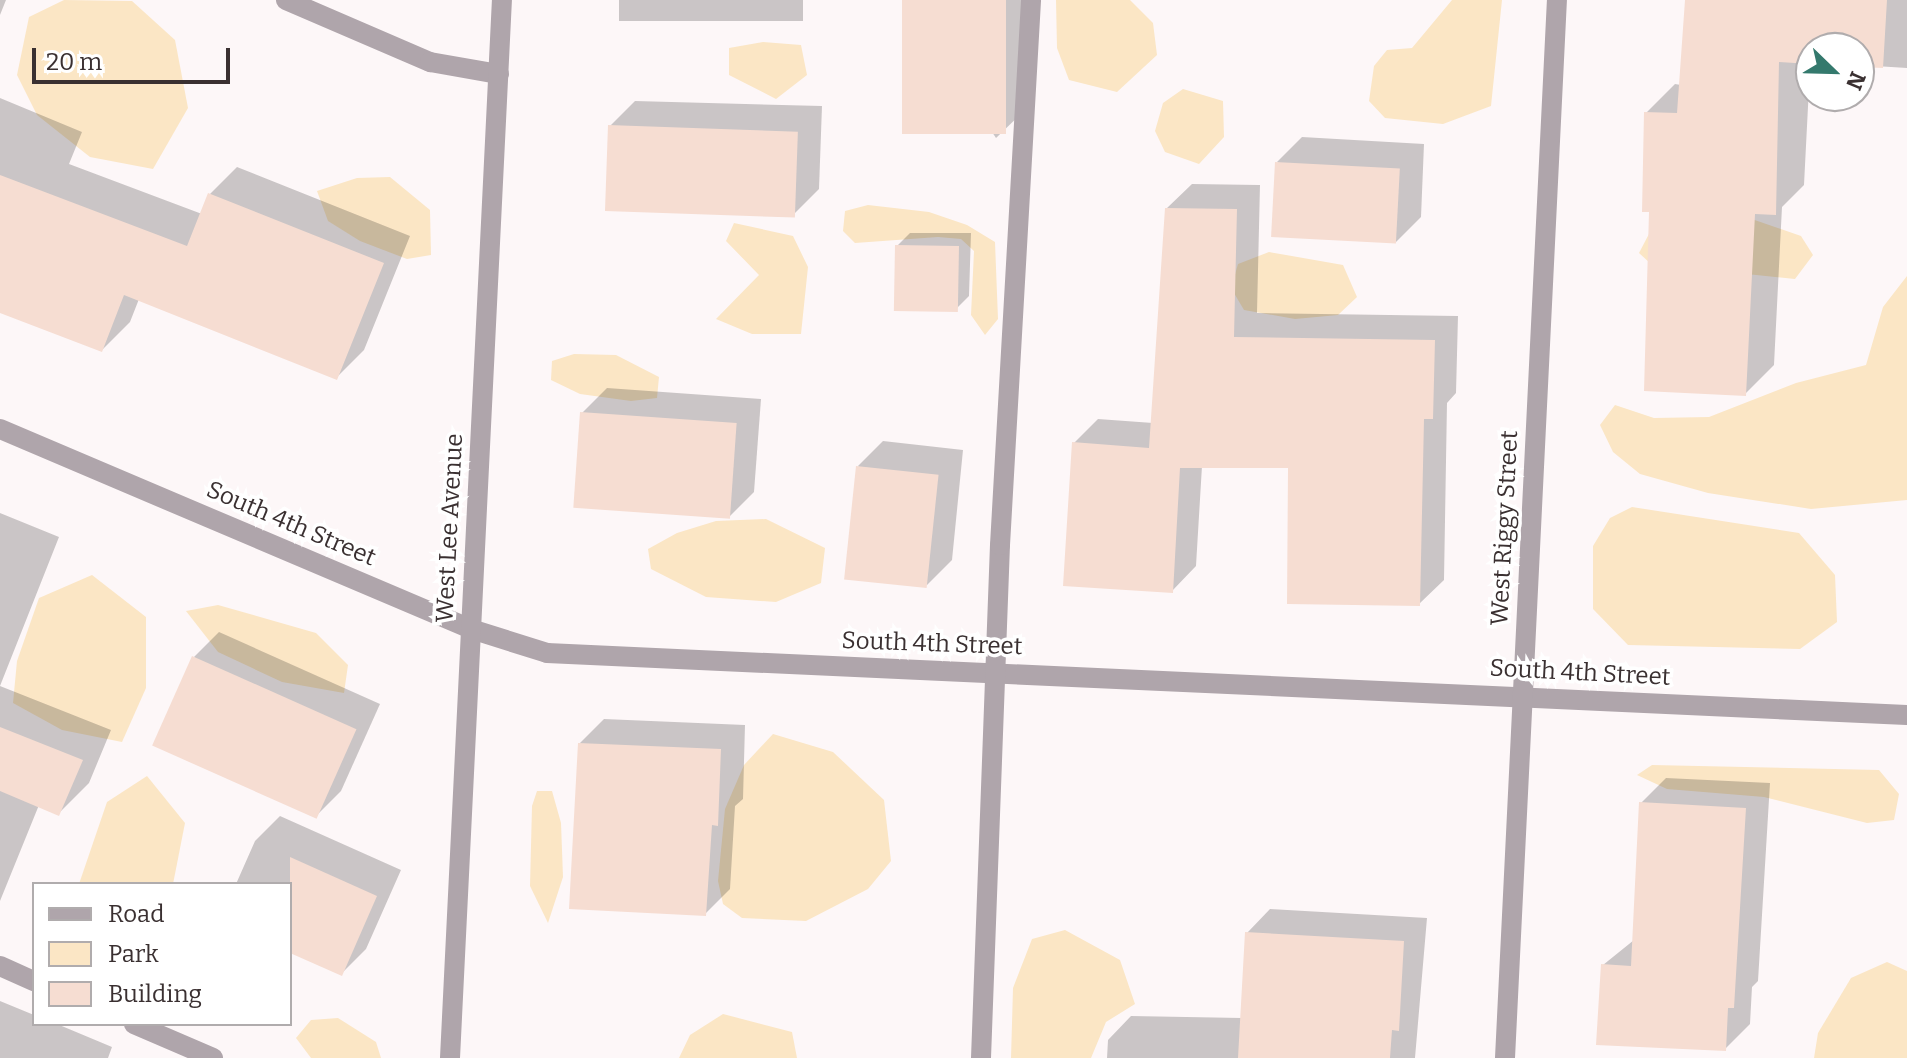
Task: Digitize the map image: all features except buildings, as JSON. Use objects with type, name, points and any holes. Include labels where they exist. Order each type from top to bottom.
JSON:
[{"type":"street","points":[[286,0],[430,62],[499,74]]},
{"type":"street","name":"West Lee Avenue","points":[[450,1058],[502,0]]},
{"type":"street","points":[[981,1058],[1031,0]]},
{"type":"street","name":"West Riggy Street","points":[[1505,1058],[1557,0]]},
{"type":"street","name":"South 4th Street","points":[[0,429],[471,629],[547,653],[1907,715]]},
{"type":"street","points":[[0,966],[32,980]]},
{"type":"street","points":[[139,1026],[213,1058]]},
{"type":"green space","points":[[64,0],[132,1],[175,40],[188,108],[153,169],[90,157],[37,115],[17,75],[29,17]]},
{"type":"green space","points":[[1056,0],[1130,0],[1153,23],[1157,55],[1117,92],[1069,80],[1057,48]]},
{"type":"green space","points":[[1452,0],[1502,0],[1491,106],[1443,124],[1385,118],[1369,101],[1374,66],[1387,50],[1412,48]]},
{"type":"green space","points":[[763,42],[801,45],[807,75],[776,99],[729,75],[729,48]]},
{"type":"green space","points":[[1183,89],[1223,101],[1224,137],[1199,164],[1165,152],[1155,131],[1163,103]]},
{"type":"green space","points":[[390,177],[430,210],[431,255],[407,259],[360,241],[328,221],[317,191],[357,178]]},
{"type":"green space","points":[[868,205],[929,212],[967,225],[995,242],[998,319],[985,335],[971,315],[974,251],[961,239],[938,237],[855,243],[843,231],[845,211]]},
{"type":"green space","points":[[1743,216],[1801,236],[1813,255],[1795,279],[1651,264],[1639,253],[1650,232]]},
{"type":"green space","points":[[734,223],[793,236],[808,267],[801,334],[752,334],[716,319],[759,275],[726,241]]},
{"type":"green space","points":[[1269,252],[1343,265],[1357,297],[1338,315],[1295,319],[1244,310],[1231,288],[1238,264]]},
{"type":"green space","points":[[1907,276],[1907,500],[1811,509],[1708,493],[1640,474],[1613,452],[1600,425],[1615,405],[1654,418],[1709,417],[1796,383],[1866,365],[1883,307]]},
{"type":"green space","points":[[574,354],[616,355],[659,377],[657,398],[631,401],[580,394],[551,380],[552,361]]},
{"type":"green space","points":[[1632,507],[1799,533],[1835,575],[1837,622],[1800,649],[1628,645],[1593,609],[1593,546],[1610,518]]},
{"type":"green space","points":[[766,519],[825,548],[821,583],[776,602],[706,597],[651,569],[648,549],[677,533],[716,521]]},
{"type":"green space","points":[[92,575],[146,617],[146,688],[122,742],[62,730],[13,703],[17,661],[39,598]]},
{"type":"green space","points":[[218,605],[316,633],[348,665],[344,693],[282,682],[218,652],[186,611]]},
{"type":"green space","points":[[773,734],[833,752],[884,800],[891,861],[868,889],[806,921],[742,918],[723,904],[718,881],[725,809],[744,765]]},
{"type":"green space","points":[[1652,765],[1879,770],[1899,794],[1894,820],[1867,823],[1764,797],[1667,789],[1637,775]]},
{"type":"green space","points":[[147,776],[185,823],[173,882],[80,882],[107,802]]},
{"type":"green space","points":[[537,791],[552,791],[561,823],[563,877],[548,923],[530,886],[532,806]]},
{"type":"green space","points":[[1065,930],[1120,960],[1135,1004],[1106,1022],[1091,1058],[1011,1058],[1013,988],[1032,939]]},
{"type":"green space","points":[[1887,962],[1907,971],[1907,1058],[1814,1058],[1818,1033],[1851,978]]},
{"type":"green space","points":[[723,1014],[792,1032],[797,1058],[679,1058],[690,1035]]},
{"type":"green space","points":[[338,1018],[376,1042],[381,1058],[311,1058],[296,1038],[311,1020]]}]
